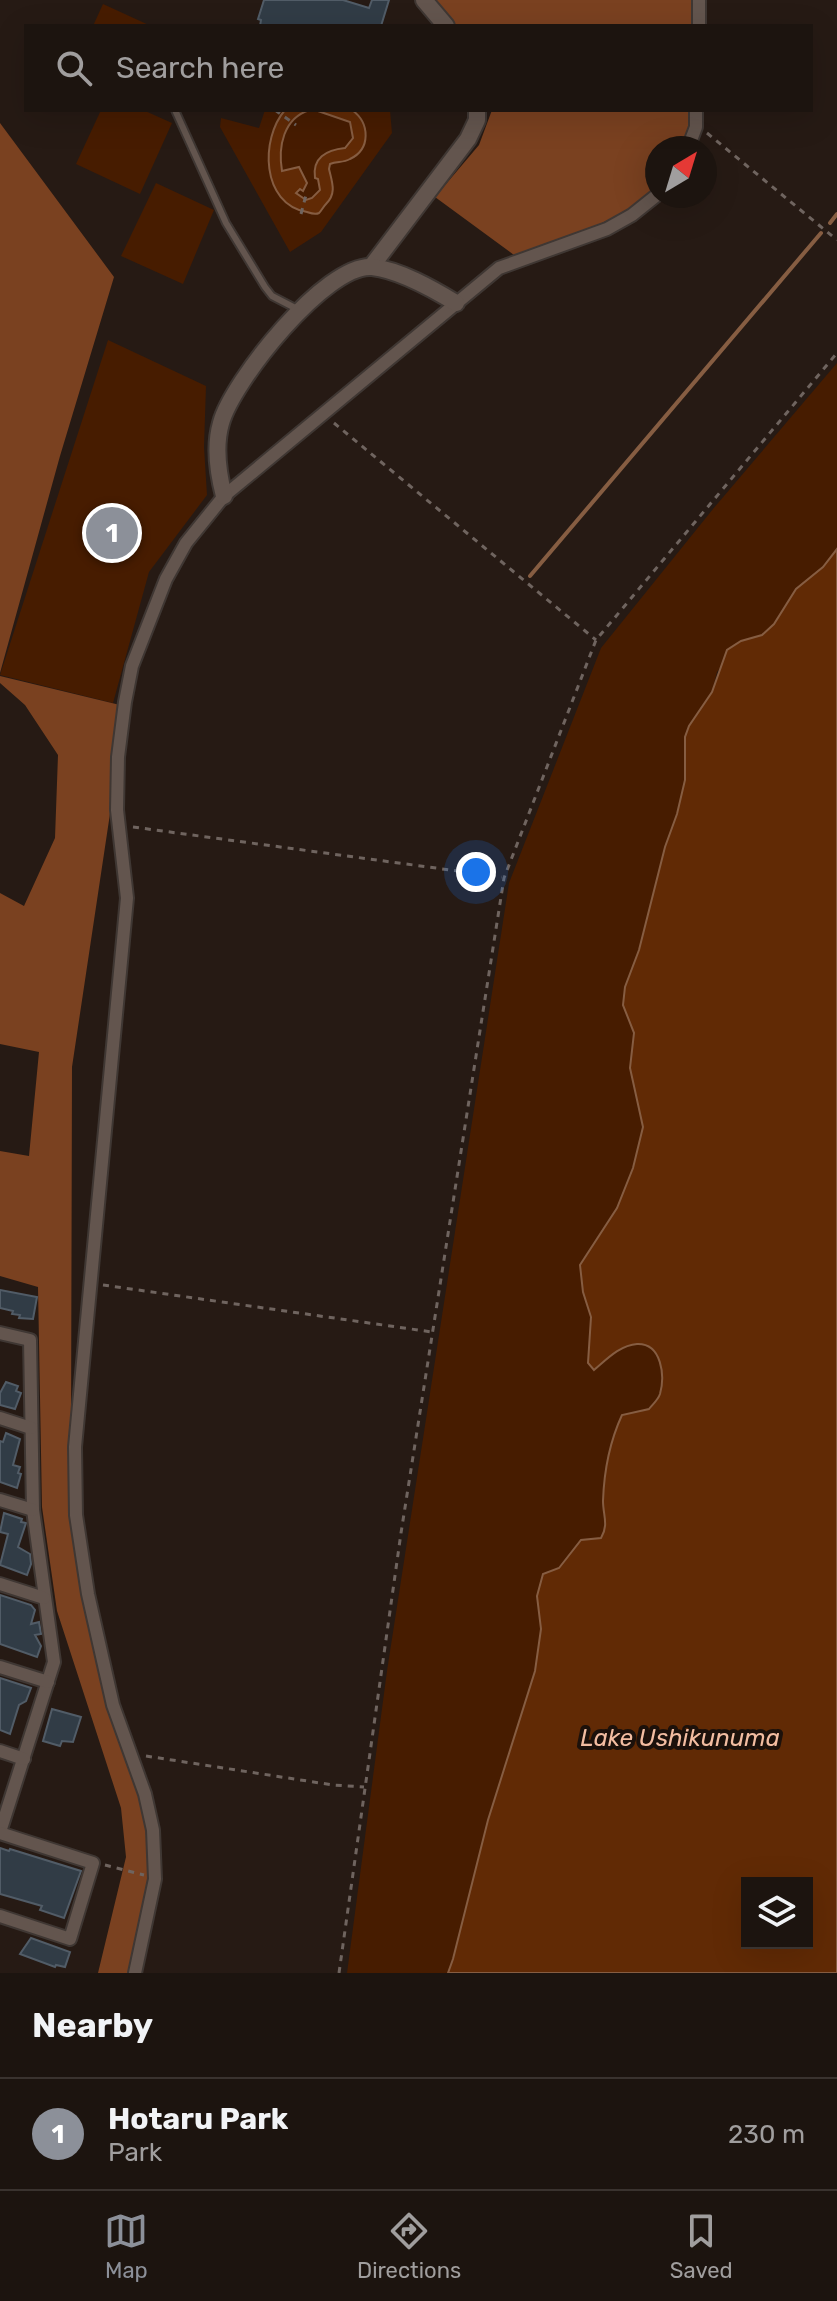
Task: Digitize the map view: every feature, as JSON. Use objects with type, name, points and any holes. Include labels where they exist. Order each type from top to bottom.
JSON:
[{"type":"street","points":[[424,0],[444,24]]},
{"type":"street","points":[[699,0],[699,24]]},
{"type":"street","points":[[371,267],[468,139],[477,120],[477,112]]},
{"type":"street","points":[[693,136],[696,112]]},
{"type":"street","points":[[135,1973],[155,1879],[153,1830],[145,1794],[113,1705],[88,1594],[76,1515],[75,1447],[95,1283],[127,898],[118,826],[118,757],[132,666],[166,579],[186,543],[224,496],[499,268],[607,229],[645,205]]},
{"type":"street","points":[[224,496],[219,475],[218,437],[229,402],[261,354],[299,310],[351,271],[371,267],[394,273],[456,303]]},
{"type":"street","points":[[0,1333],[30,1340],[33,1510],[54,1662],[0,1832],[93,1863],[70,1939],[0,1916]]},
{"type":"street","points":[[0,1418],[31,1428]]},
{"type":"street","points":[[0,1500],[33,1510]]},
{"type":"street","points":[[0,1584],[44,1598]]},
{"type":"street","points":[[0,1667],[48,1682]]},
{"type":"street","points":[[0,1751],[24,1759]]},
{"type":"lane","points":[[176,112],[226,223],[265,287],[272,296],[299,310]]},
{"type":"path","points":[[278,112],[294,124]]},
{"type":"path","points":[[696,127],[706,131],[837,240]]},
{"type":"path","points":[[301,212],[305,196]]},
{"type":"path","points":[[339,1973],[401,1533],[504,878],[596,640],[837,353]]},
{"type":"path","points":[[325,415],[596,640]]},
{"type":"path","points":[[118,826],[504,878]]},
{"type":"path","points":[[95,1283],[433,1332]]},
{"type":"path","points":[[130,1754],[333,1785],[365,1787]]},
{"type":"path","points":[[93,1863],[115,1866],[155,1879]]},
{"type":"shaded area","points":[[435,0],[696,0],[695,24],[455,24]]},
{"type":"shaded area","points":[[103,4],[147,24],[94,24]]},
{"type":"shaded area","points":[[100,112],[147,112],[172,123],[140,194],[76,164]]},
{"type":"shaded area","points":[[264,112],[390,112],[392,133],[321,232],[290,252],[220,127],[221,118],[259,128]]},
{"type":"shaded area","points":[[491,112],[692,112],[686,136],[645,136],[645,196],[641,200],[607,221],[514,255],[435,197],[479,145]]},
{"type":"shaded area","points":[[0,123],[114,277],[0,673]]},
{"type":"shaded area","points":[[156,183],[214,210],[183,284],[121,256]]},
{"type":"shaded area","points":[[108,340],[206,386],[204,447],[207,495],[149,572],[113,703],[0,675]]},
{"type":"shaded area","points":[[837,363],[837,549],[823,567],[796,589],[774,624],[761,635],[741,641],[717,672],[712,692],[689,726],[685,737],[685,780],[677,814],[665,847],[639,950],[625,987],[623,1005],[634,1033],[630,1068],[643,1127],[633,1168],[617,1208],[580,1265],[583,1292],[591,1317],[588,1363],[595,1370],[625,1347],[645,1345],[652,1349],[660,1362],[660,1394],[649,1409],[622,1415],[603,1502],[606,1529],[601,1538],[581,1540],[537,1596],[541,1629],[535,1671],[488,1820],[448,1973],[347,1973],[387,1671],[509,883],[601,648]]},
{"type":"shaded area","points":[[0,676],[120,705],[114,742],[111,807],[72,1067],[71,1443],[73,1516],[79,1575],[108,1703],[147,1811],[151,1874],[131,1973],[98,1973],[126,1857],[121,1808],[57,1611],[42,1507],[38,1287],[0,1276],[0,1151],[29,1156],[39,1052],[0,1044],[0,893],[24,906],[55,838],[58,755],[25,705],[0,683]]},
{"type":"water","points":[[284,112],[306,112],[288,126],[281,152],[282,171],[299,167],[307,183],[303,191],[300,189],[296,193],[306,200],[320,190],[315,178],[318,160],[326,153],[345,148],[353,138],[350,122],[321,112],[354,112],[362,122],[365,143],[357,155],[330,164],[332,196],[317,214],[292,207],[273,184],[269,153],[277,122]]},
{"type":"water","name":"Lake Ushikunuma","points":[[837,549],[837,1973],[448,1973],[488,1820],[535,1671],[541,1629],[537,1596],[543,1574],[559,1568],[581,1540],[601,1538],[605,1524],[603,1501],[606,1468],[622,1415],[649,1409],[660,1394],[660,1362],[652,1349],[645,1345],[625,1347],[594,1370],[588,1363],[591,1317],[583,1292],[580,1265],[617,1208],[633,1168],[643,1127],[630,1068],[634,1033],[623,1005],[625,987],[639,950],[685,780],[685,737],[712,692],[727,650],[741,641],[762,635],[774,624],[796,589],[823,567]]},
{"type":"building","points":[[264,0],[343,0],[369,8],[372,0],[389,0],[382,24],[260,24],[258,19]]},
{"type":"building","points":[[0,1290],[37,1297],[33,1319],[19,1318],[20,1315],[12,1314],[13,1311],[0,1308]]},
{"type":"building","points":[[6,1382],[18,1386],[16,1391],[21,1393],[15,1409],[0,1405],[0,1393]]},
{"type":"building","points":[[6,1433],[20,1439],[13,1465],[20,1467],[17,1488],[0,1482],[0,1441],[3,1442]]},
{"type":"building","points":[[4,1513],[26,1523],[18,1547],[30,1554],[31,1564],[27,1575],[0,1565],[8,1534],[0,1532]]},
{"type":"building","points":[[0,1595],[31,1605],[35,1610],[31,1624],[39,1622],[41,1634],[35,1635],[41,1646],[37,1657],[0,1644]]},
{"type":"building","points":[[0,1678],[31,1688],[26,1701],[19,1705],[10,1734],[0,1730]]},
{"type":"building","points":[[52,1709],[81,1717],[73,1742],[62,1741],[60,1746],[43,1741]]},
{"type":"building","points":[[0,1848],[81,1871],[64,1918],[40,1910],[42,1906],[0,1894]]},
{"type":"building","points":[[31,1938],[70,1952],[65,1967],[55,1967],[20,1954]]},
{"type":"waterway","points":[[830,223],[837,214]]},
{"type":"waterway","points":[[530,576],[821,233]]},
{"type":"place","name":"Hotaru Park","points":[[112,533]]}]
